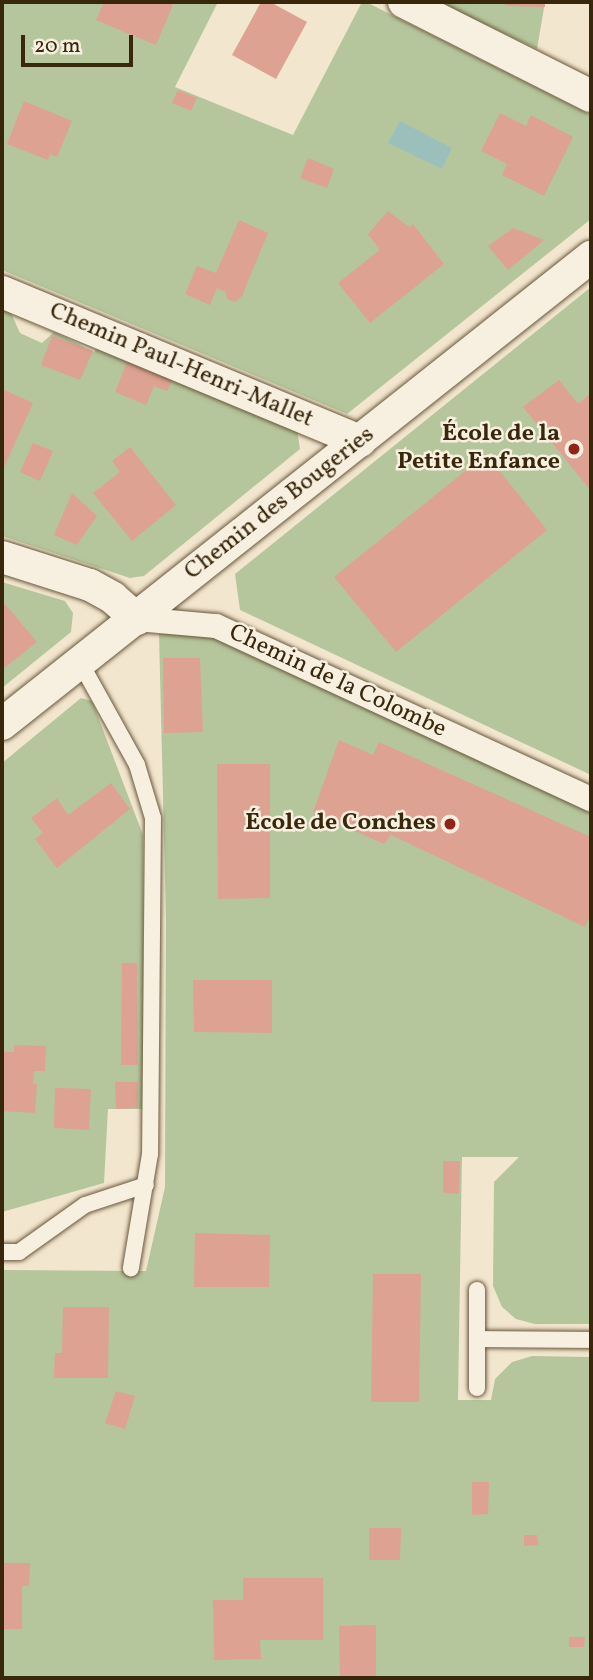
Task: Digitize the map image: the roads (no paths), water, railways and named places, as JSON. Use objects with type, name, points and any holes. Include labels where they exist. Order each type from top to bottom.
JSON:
[{"type":"street","points":[[404,2],[591,96]]},
{"type":"street","name":"Chemin des Bougeries","points":[[2,724],[591,257]]},
{"type":"street","name":"Chemin Paul-Henri-Mallet","points":[[2,292],[360,441]]},
{"type":"street","points":[[2,557],[90,585],[113,598],[137,619]]},
{"type":"street","name":"Chemin de la Colombe","points":[[137,619],[216,626],[591,799]]},
{"type":"lane","points":[[80,662],[137,765],[153,818],[150,1154],[131,1268]]},
{"type":"lane","points":[[2,1252],[19,1252],[85,1205],[146,1185]]},
{"type":"lane","points":[[477,1290],[477,1388]]},
{"type":"lane","points":[[478,1339],[591,1340]]},
{"type":"water","points":[[400,121],[452,148],[442,169],[388,143]]},
{"type":"place","name":"École de la Petite Enfance","points":[[574,449]]},
{"type":"place","name":"École de Conches","points":[[450,824]]}]
